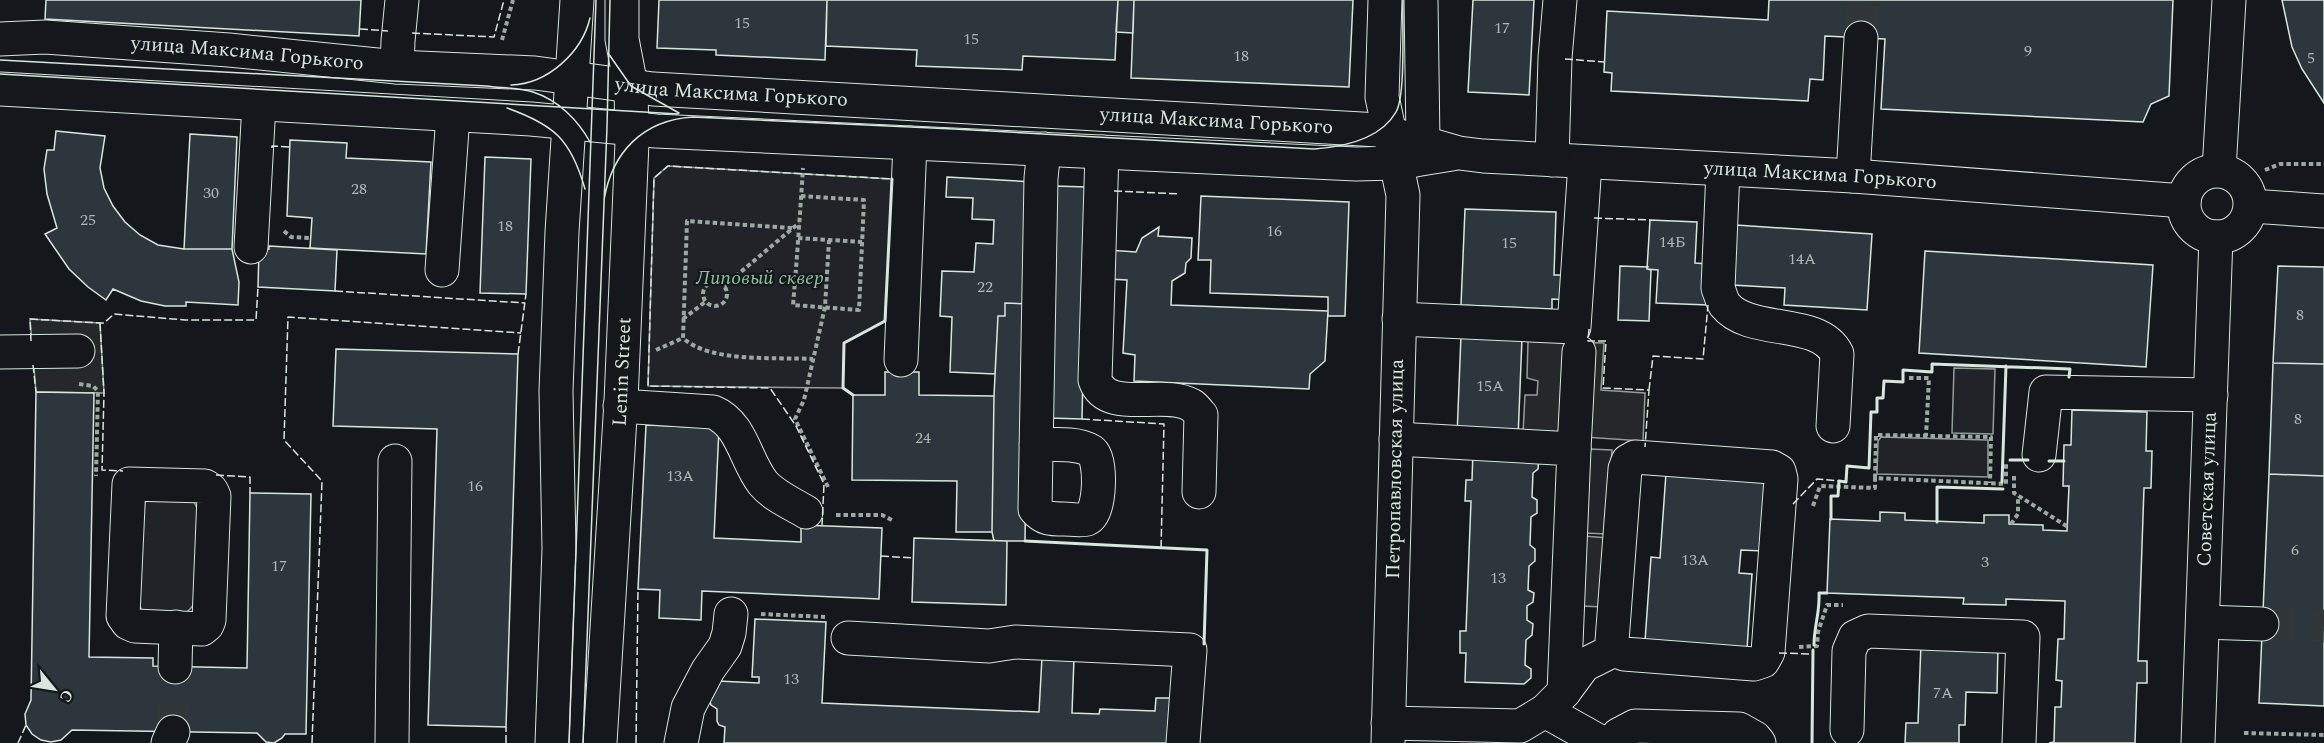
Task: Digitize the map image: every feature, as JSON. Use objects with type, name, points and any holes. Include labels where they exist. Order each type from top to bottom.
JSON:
[{"type":"street","points":[[397,67],[402,0]]},
{"type":"street","points":[[552,743],[559,549],[556,391],[562,232],[577,0]]},
{"type":"street","name":"Lenin Street","points":[[600,743],[620,406],[632,129],[631,86],[622,39],[622,0]]},
{"type":"street","name":"Петропавловская улица","points":[[1385,0],[1382,97],[1406,149]]},
{"type":"street","name":"Петропавловская улица","points":[[1388,733],[1402,195],[1421,0]]},
{"type":"street","points":[[1552,160],[1555,58],[1560,0]]},
{"type":"street","points":[[2219,170],[2229,0]]},
{"type":"street","name":"улица Максима Горького","points":[[0,39],[45,37],[194,47],[397,67],[573,77],[631,86],[1585,163],[1853,176],[2184,201]]},
{"type":"street","points":[[1853,176],[1861,38]]},
{"type":"street","name":"улица Максима Горького","points":[[0,89],[570,122],[632,129],[1356,164],[1406,149]]},
{"type":"street","points":[[251,247],[259,104]]},
{"type":"street","points":[[442,270],[453,115]]},
{"type":"street","points":[[901,360],[910,143]]},
{"type":"street","points":[[1036,445],[1041,189],[1044,150]]},
{"type":"street","points":[[1102,152],[1095,380],[1098,390],[1109,397],[1179,401],[1191,405],[1201,415],[1199,492]]},
{"type":"street","points":[[1398,319],[1574,327],[1585,163]]},
{"type":"street","points":[[1723,170],[1718,288],[1725,305],[1740,317],[1817,336],[1832,344],[1837,354],[1833,426]]},
{"type":"street","points":[[2219,170],[2230,172],[2246,185],[2251,206],[2249,216],[2236,232],[2216,237],[2208,236],[2192,226],[2187,219],[2184,201],[2192,182],[2199,175],[2219,170]]},
{"type":"street","points":[[2251,206],[2324,211]]},
{"type":"street","name":"Советская улица","points":[[2198,743],[2216,237]]},
{"type":"street","points":[[0,352],[78,351]]},
{"type":"street","points":[[1580,352],[1575,449],[1555,701],[1585,738]]},
{"type":"street","points":[[2039,455],[2046,392],[2211,395]]},
{"type":"street","points":[[620,406],[713,412],[725,417],[763,482],[779,497],[824,503]]},
{"type":"street","points":[[1396,439],[1575,449]]},
{"type":"street","points":[[1388,733],[1520,726],[1555,701],[1584,665],[1614,650],[1624,654],[1754,664],[1763,661],[1768,652],[1781,479],[1779,471],[1772,467],[1635,457],[1628,461],[1624,469],[1612,641],[1614,650]]},
{"type":"street","points":[[392,743],[395,461]]},
{"type":"street","points":[[129,484],[205,486],[214,496],[209,620],[207,626],[202,629],[176,627],[135,626],[128,623],[123,616],[129,484]]},
{"type":"street","points":[[681,743],[688,708],[708,670],[725,646],[729,633],[744,614]]},
{"type":"street","points":[[2203,622],[2262,624]]},
{"type":"street","points":[[175,667],[176,627]]},
{"type":"street","points":[[1847,730],[1849,651],[1855,637],[1868,631],[2023,636],[2019,743]]},
{"type":"street","points":[[853,638],[989,646],[1015,642],[1190,650],[1184,743]]},
{"type":"street","points":[[1613,743],[1618,735],[1635,726],[1739,729],[1755,738],[1759,743]]},
{"type":"path","points":[[500,45],[513,0]]},
{"type":"path","points":[[801,196],[864,200],[859,310],[793,304],[803,164]]},
{"type":"path","points":[[2265,170],[2280,164],[2324,164]]},
{"type":"path","points":[[792,228],[687,221],[683,338],[691,345],[706,352],[722,355],[813,358]]},
{"type":"path","points":[[724,286],[799,223]]},
{"type":"path","points":[[798,238],[862,242]]},
{"type":"path","points":[[829,240],[825,307],[804,400],[795,419],[824,503],[841,515],[882,515],[894,521]]},
{"type":"path","points":[[717,282],[724,286],[727,293],[725,301],[719,306],[711,306],[705,302],[702,295],[704,288],[710,283],[717,282]]},
{"type":"path","points":[[683,319],[705,302]]},
{"type":"path","points":[[650,353],[683,338]]},
{"type":"path","points":[[78,351],[79,385],[93,386],[98,391],[96,476],[98,481],[129,484]]},
{"type":"path","points":[[1909,378],[1929,378],[1926,436]]},
{"type":"path","points":[[1846,486],[1875,488],[1876,435],[1991,437],[1990,483]]},
{"type":"path","points":[[1875,478],[2006,484],[2006,467],[2014,466],[2014,493],[2068,527]]},
{"type":"path","points":[[2011,524],[2018,514],[2018,495]]},
{"type":"path","points":[[824,503],[841,515]]},
{"type":"path","points":[[1817,646],[1818,632],[1825,610]]},
{"type":"path","points":[[744,614],[857,618],[853,638]]},
{"type":"path","points":[[2244,733],[2324,735]]},
{"type":"green space","name":"Липовый сквер","points":[[668,166],[892,179],[885,321],[844,343],[843,388],[648,386],[654,178]]},
{"type":"green space","points":[[1954,368],[1995,369],[1993,434],[1952,433]]},
{"type":"green space","points":[[1881,437],[1988,440],[1988,477],[1877,474],[1878,441]]},
{"type":"green space","points":[[1589,449],[1612,450],[1607,534],[1584,533]]},
{"type":"green space","points":[[145,500],[193,500],[199,512],[197,597],[193,606],[180,616],[165,617],[149,613],[141,609],[137,596]]},
{"type":"shaded area","points":[[30,319],[100,323],[104,393],[36,392]]},
{"type":"shaded area","points":[[1528,341],[1604,343],[1601,390],[1645,393],[1643,441],[1523,433],[1525,395],[1537,395],[1538,381],[1527,378]]},
{"type":"shaded area","points":[[1584,536],[1608,538],[1604,607],[1581,606]]},
{"type":"building","points":[[46,0],[361,0],[359,36],[45,19]]},
{"type":"building","points":[[659,0],[827,0],[825,60],[716,55],[716,50],[657,48]]},
{"type":"building","points":[[827,0],[1118,0],[1115,60],[1023,56],[1022,70],[916,66],[917,50],[826,46]]},
{"type":"building","points":[[1118,0],[1134,0],[1133,33],[1116,32]]},
{"type":"building","points":[[1134,0],[1353,0],[1349,87],[1131,78]]},
{"type":"building","points":[[1473,0],[1534,0],[1529,95],[1468,92]]},
{"type":"building","points":[[1769,0],[2173,0],[2169,96],[2151,104],[2143,122],[1881,109],[1885,39],[1825,36],[1823,80],[1810,79],[1808,101],[1611,91],[1612,73],[1604,72],[1607,11],[1768,20]]},
{"type":"building","points":[[2282,0],[2324,0],[2324,103],[2302,69],[2292,47]]},
{"type":"building","points":[[56,131],[105,136],[100,168],[104,188],[113,206],[125,222],[140,235],[158,245],[184,249],[232,249],[239,282],[238,305],[186,302],[186,306],[165,306],[141,301],[113,289],[106,300],[69,269],[45,234],[57,228],[47,194],[44,169],[47,150],[54,150]]},
{"type":"building","points":[[190,134],[237,137],[232,249],[184,249]]},
{"type":"building","points":[[290,140],[347,143],[346,158],[431,162],[426,254],[310,248],[312,218],[287,216]]},
{"type":"building","points":[[485,157],[531,159],[526,294],[480,293]]},
{"type":"building","points":[[947,177],[1034,182],[1028,304],[1005,303],[1005,316],[998,316],[995,374],[950,372],[952,317],[940,316],[942,271],[974,272],[976,243],[993,244],[994,220],[972,219],[973,198],[946,197]]},
{"type":"building","points":[[1054,186],[1087,187],[1082,419],[1049,418]]},
{"type":"building","points":[[1201,196],[1349,202],[1345,316],[1328,316],[1328,297],[1210,293],[1211,260],[1198,260]]},
{"type":"building","points":[[1465,209],[1556,212],[1554,275],[1570,275],[1569,300],[1552,299],[1552,309],[1461,305]]},
{"type":"building","points":[[1650,220],[1697,222],[1695,263],[1709,264],[1708,305],[1656,303],[1658,270],[1647,269]]},
{"type":"building","points":[[1736,225],[1872,234],[1867,310],[1784,305],[1785,288],[1732,285]]},
{"type":"building","points":[[1159,227],[1158,236],[1192,238],[1191,258],[1186,263],[1185,273],[1172,281],[1171,305],[1328,311],[1325,361],[1310,374],[1309,389],[1134,381],[1135,355],[1123,353],[1127,280],[1108,279],[1108,250],[1136,252],[1142,238]]},
{"type":"building","points":[[269,246],[337,250],[335,291],[258,287],[259,249],[269,249]]},
{"type":"building","points":[[1925,251],[2153,265],[2146,367],[1919,353]]},
{"type":"building","points":[[1620,266],[1648,267],[1647,269],[1651,270],[1649,321],[1618,320]]},
{"type":"building","points":[[2278,266],[2324,267],[2324,364],[2273,363]]},
{"type":"building","points":[[1005,303],[1028,304],[1025,541],[994,541],[992,532],[998,316],[1005,316]]},
{"type":"building","points":[[1461,335],[1522,338],[1518,438],[1457,436]]},
{"type":"building","points":[[336,349],[518,354],[506,727],[428,725],[437,429],[333,426]]},
{"type":"building","points":[[2273,363],[2324,364],[2324,476],[2269,474]]},
{"type":"building","points":[[885,372],[919,372],[919,395],[994,396],[992,532],[956,532],[957,481],[852,480],[853,395],[885,395]]},
{"type":"building","points":[[36,392],[94,393],[89,657],[153,658],[153,666],[247,668],[250,493],[311,494],[306,734],[285,734],[274,743],[266,742],[257,733],[72,730],[61,740],[51,742],[41,740],[32,734],[26,725],[25,714],[31,700]]},
{"type":"building","points":[[2072,410],[2147,412],[2146,451],[2152,451],[2151,488],[2144,488],[2138,661],[2147,661],[2147,683],[2137,683],[2135,743],[2049,743],[2054,742],[2055,707],[2061,707],[2062,681],[2056,680],[2058,639],[2064,639],[2065,601],[2006,599],[2006,605],[1963,604],[1964,598],[1827,593],[1830,519],[1880,521],[1880,512],[1905,513],[1905,520],[1984,523],[1984,515],[2009,515],[2009,524],[2043,525],[2043,530],[2067,531],[2069,486],[2063,486],[2064,445],[2071,445]]},
{"type":"building","points":[[646,425],[719,428],[714,538],[801,542],[801,525],[882,528],[879,599],[702,591],[701,620],[659,618],[660,590],[638,589]]},
{"type":"building","points":[[1473,451],[1539,456],[1538,469],[1533,473],[1532,497],[1537,500],[1537,513],[1531,517],[1530,545],[1535,549],[1535,561],[1529,566],[1528,590],[1534,593],[1533,602],[1527,606],[1527,620],[1533,624],[1532,635],[1526,640],[1525,665],[1531,669],[1531,678],[1524,684],[1465,682],[1466,653],[1460,653],[1460,631],[1466,631],[1471,501],[1465,501],[1466,480],[1472,480]]},
{"type":"building","points":[[1666,473],[1768,480],[1762,551],[1741,550],[1739,573],[1752,574],[1747,649],[1645,641],[1651,557],[1660,558]]},
{"type":"building","points":[[2269,474],[2324,476],[2324,706],[2259,703]]},
{"type":"building","points":[[914,538],[1007,541],[1006,605],[912,602]]},
{"type":"building","points":[[755,619],[826,622],[822,703],[1039,712],[1042,657],[1074,658],[1072,713],[1099,714],[1100,709],[1155,711],[1156,698],[1174,698],[1172,743],[724,743],[725,727],[719,725],[717,709],[711,705],[709,699],[718,681],[759,683],[759,677],[752,677]]},
{"type":"building","points":[[1921,643],[1998,646],[1997,693],[1966,692],[1965,725],[1959,725],[1959,743],[1905,743],[1906,723],[1918,723]]},
{"type":"tunnel","points":[[1861,38],[1863,0]]},
{"type":"tunnel","points":[[2262,624],[2324,626]]},
{"type":"tunnel","points":[[173,732],[175,667]]},
{"type":"tram line","points":[[569,743],[596,0]]},
{"type":"tram line","points":[[583,743],[610,0]]},
{"type":"tram line","points":[[604,200],[614,167],[622,153],[633,142],[659,124],[693,117],[1314,149],[1348,144],[1380,129],[1396,112],[1401,91],[1403,0]]},
{"type":"tram line","points":[[511,85],[538,79],[561,64],[579,43],[590,18]]},
{"type":"tram line","points":[[608,53],[631,86],[679,113]]},
{"type":"tram line","points":[[0,60],[486,86],[522,90],[533,92],[559,106],[580,126],[590,142]]},
{"type":"tram line","points":[[0,74],[678,114]]},
{"type":"tram line","points":[[507,108],[524,114],[559,136],[574,158],[585,189]]},
{"type":"fence","points":[[412,33],[494,37],[504,0]]},
{"type":"fence","points":[[360,29],[388,31]]},
{"type":"fence","points":[[1565,59],[1604,62]]},
{"type":"fence","points":[[272,148],[272,146],[290,147]]},
{"type":"fence","points":[[822,526],[824,484],[796,426],[770,388],[648,386],[654,178],[668,166],[892,179]]},
{"type":"fence","points":[[1114,191],[1180,194]]},
{"type":"fence","points":[[1594,218],[1650,220]]},
{"type":"fence","points":[[31,341],[30,319],[104,323],[114,314],[185,320],[256,320],[258,287]]},
{"type":"fence","points":[[335,291],[525,303]]},
{"type":"fence","points":[[518,354],[526,294]]},
{"type":"fence","points":[[1649,390],[1653,356],[1703,359],[1708,305]]},
{"type":"fence","points":[[312,743],[322,481],[284,440],[288,317],[521,333]]},
{"type":"fence","points":[[100,323],[104,393],[102,470],[123,471]]},
{"type":"fence","points":[[1589,329],[1588,341],[1606,341],[1603,388],[1649,390],[1645,447]]},
{"type":"fence","points":[[33,365],[36,392]]},
{"type":"fence","points":[[1082,419],[1164,424],[1161,549]]},
{"type":"fence","points":[[216,475],[250,477],[250,493]]},
{"type":"fence","points":[[1793,504],[1817,479],[1839,481]]},
{"type":"fence","points":[[881,556],[913,558]]},
{"type":"fence","points":[[636,743],[638,589]]},
{"type":"fence","points":[[1779,653],[1813,654]]},
{"type":"fence","points":[[18,743],[26,725]]},
{"type":"fence","points":[[506,727],[506,743]]},
{"type":"wall","points":[[853,395],[843,388],[844,343],[885,321],[892,179]]},
{"type":"wall","points":[[1831,519],[1831,496],[1838,496],[1839,481],[1846,482],[1847,466],[1869,468],[1871,412],[1877,412],[1877,398],[1883,398],[1884,381],[1903,382],[1903,370],[1932,372],[1932,364],[2070,369],[2069,377]]},
{"type":"wall","points":[[2002,482],[2006,366]]},
{"type":"wall","points":[[2010,460],[2028,460]]},
{"type":"wall","points":[[2049,461],[2064,461]]},
{"type":"wall","points":[[1937,522],[1937,487],[2003,489]]},
{"type":"wall","points":[[1025,541],[1207,550],[1204,644]]},
{"type":"wall","points":[[1814,645],[1819,593],[1827,593]]},
{"type":"wall","points":[[1812,743],[1813,650]]}]
